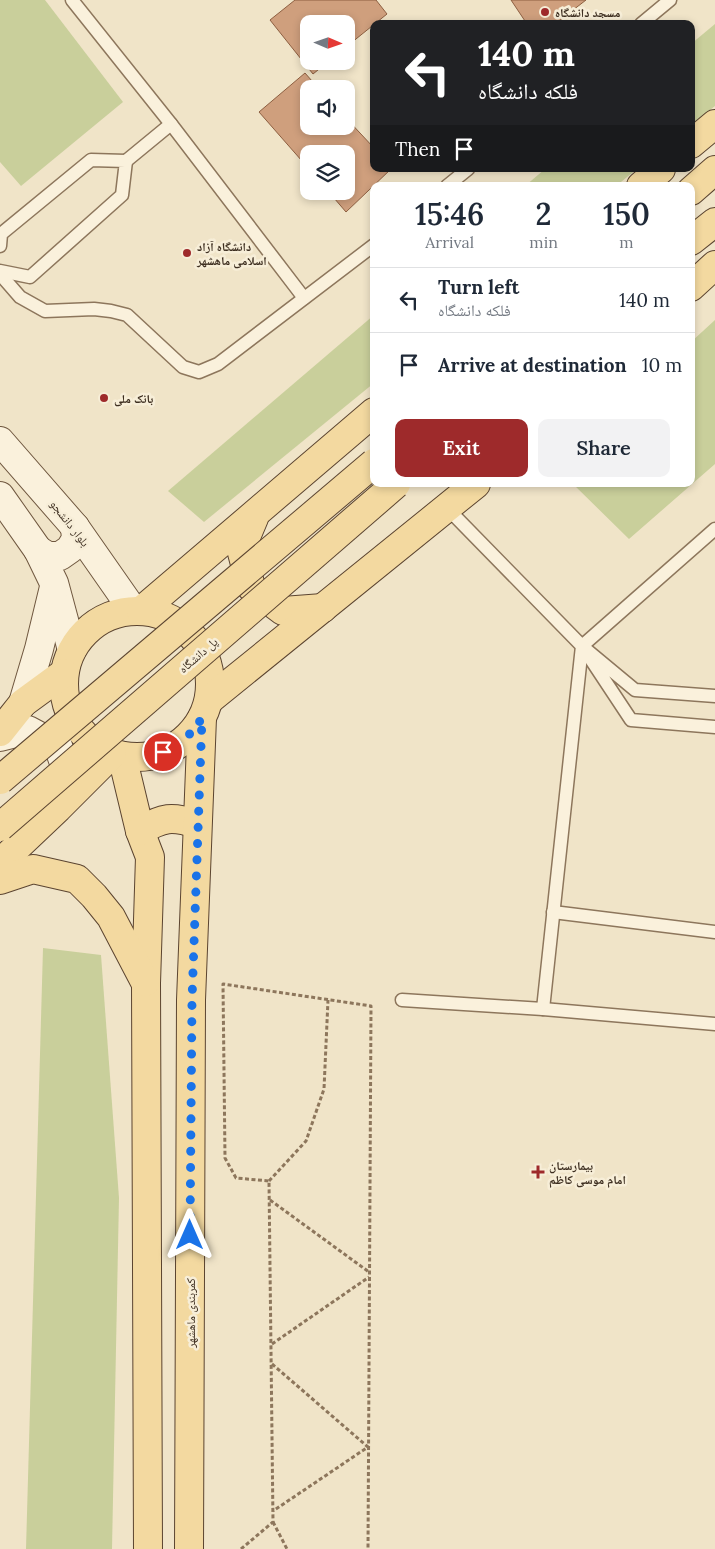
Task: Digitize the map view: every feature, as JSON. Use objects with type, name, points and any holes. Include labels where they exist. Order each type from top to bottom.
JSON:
[{"type":"main road","points":[[695,141],[715,124]]},
{"type":"main road","points":[[695,188],[715,170]]},
{"type":"main road","points":[[646,182],[658,172]]},
{"type":"main road","points":[[695,238],[715,222]]},
{"type":"main road","points":[[695,283],[715,265]]},
{"type":"main road","points":[[137,611],[370,415]]},
{"type":"main road","name":"بلوار دانشجو","points":[[0,441],[75,527],[137,611]]},
{"type":"main road","points":[[0,780],[370,466]]},
{"type":"main road","name":"پل دانشگاه","points":[[0,827],[393,487]]},
{"type":"main road","points":[[205,709],[210,680],[207,662],[198,644],[186,629],[170,618],[152,612],[137,611],[113,614],[95,623],[80,637],[68,661],[63,690],[66,707],[74,722],[90,741],[117,755],[132,758],[154,756],[173,748],[190,735],[205,709],[323,608],[472,487]]},
{"type":"main road","points":[[0,496],[38,550],[54,583],[68,661]]},
{"type":"main road","points":[[257,512],[241,548],[251,587],[283,611],[323,608]]},
{"type":"main road","points":[[38,550],[48,556],[60,556],[70,549],[76,539],[75,527]]},
{"type":"main road","points":[[23,703],[39,649],[54,583]]},
{"type":"main road","points":[[0,732],[23,703],[68,661]]},
{"type":"main road","name":"کمربندی ماهشهر","points":[[189,1549],[191,1010],[197,824],[205,709]]},
{"type":"main road","points":[[0,737],[28,730],[58,746],[69,777],[58,808]]},
{"type":"main road","points":[[0,863],[117,755]]},
{"type":"main road","points":[[117,755],[140,831],[150,857],[146,983],[148,1549]]},
{"type":"main road","points":[[140,831],[157,821],[179,818],[197,824]]},
{"type":"main road","points":[[0,880],[33,869],[77,879],[111,917],[146,983]]},
{"type":"lane","points":[[72,0],[304,298]]},
{"type":"lane","points":[[646,20],[670,0]]},
{"type":"lane","points":[[0,246],[1,234],[91,160],[126,161],[170,124]]},
{"type":"lane","points":[[0,272],[30,277],[122,195],[126,161]]},
{"type":"lane","points":[[452,182],[464,172]]},
{"type":"lane","points":[[0,272],[20,297],[45,311],[94,309],[127,315],[183,367],[199,372],[218,364],[370,248]]},
{"type":"lane","points":[[447,508],[582,646],[635,690],[715,696]]},
{"type":"lane","points":[[543,1008],[582,646],[715,529]]},
{"type":"lane","points":[[582,646],[631,720],[715,727]]},
{"type":"lane","points":[[553,912],[715,932]]},
{"type":"lane","points":[[402,1000],[543,1008],[715,1024]]},
{"type":"path","points":[[269,1181],[236,1178],[225,1158],[223,984],[370,1006],[368,1549]]},
{"type":"path","points":[[287,1549],[273,1522],[269,1181],[306,1141],[324,1089],[328,1000]]},
{"type":"path","points":[[270,1200],[369,1272]]},
{"type":"path","points":[[271,1345],[369,1277]]},
{"type":"path","points":[[271,1363],[368,1447]]},
{"type":"path","points":[[273,1511],[368,1447]]},
{"type":"path","points":[[241,1549],[273,1522]]},
{"type":"green space","points":[[0,0],[45,0],[123,102],[21,186],[0,162]]},
{"type":"green space","points":[[715,24],[715,106],[695,122],[695,41]]},
{"type":"green space","points":[[541,172],[633,172],[621,182],[530,182]]},
{"type":"green space","points":[[370,318],[370,386],[204,522],[168,491]]},
{"type":"green space","points":[[715,320],[715,464],[695,481],[695,338]]},
{"type":"green space","points":[[576,487],[689,487],[629,539]]},
{"type":"green space","points":[[43,948],[101,955],[119,1198],[112,1549],[26,1549]]},
{"type":"building","points":[[295,0],[376,0],[387,14],[380,20],[370,20],[370,28],[355,40],[355,15],[300,15],[300,58],[270,20]]},
{"type":"building","name":"مسجد دانشگاه","points":[[511,0],[586,0],[560,20],[524,20]]},
{"type":"building","points":[[310,70],[318,70],[313,74]]},
{"type":"building","points":[[305,73],[311,80],[300,80],[300,135],[355,135],[355,128],[370,144],[370,172],[388,172],[377,182],[370,182],[370,189],[346,212],[336,200],[355,200],[355,145],[300,145],[300,159],[259,112]]},
{"type":"place","name":"مسجد دانشگاه","points":[[545,12]]},
{"type":"place","name":"دانشگاه آزاد اسلامی ماهشهر","points":[[187,253]]},
{"type":"place","name":"بانک ملی","points":[[104,398]]},
{"type":"place","name":"بیمارستان امام موسی کاظم","points":[[538,1172]]},
{"type":"route","points":[[163,752],[173,748],[190,735],[202,718],[192,1000],[190,1235]]}]
